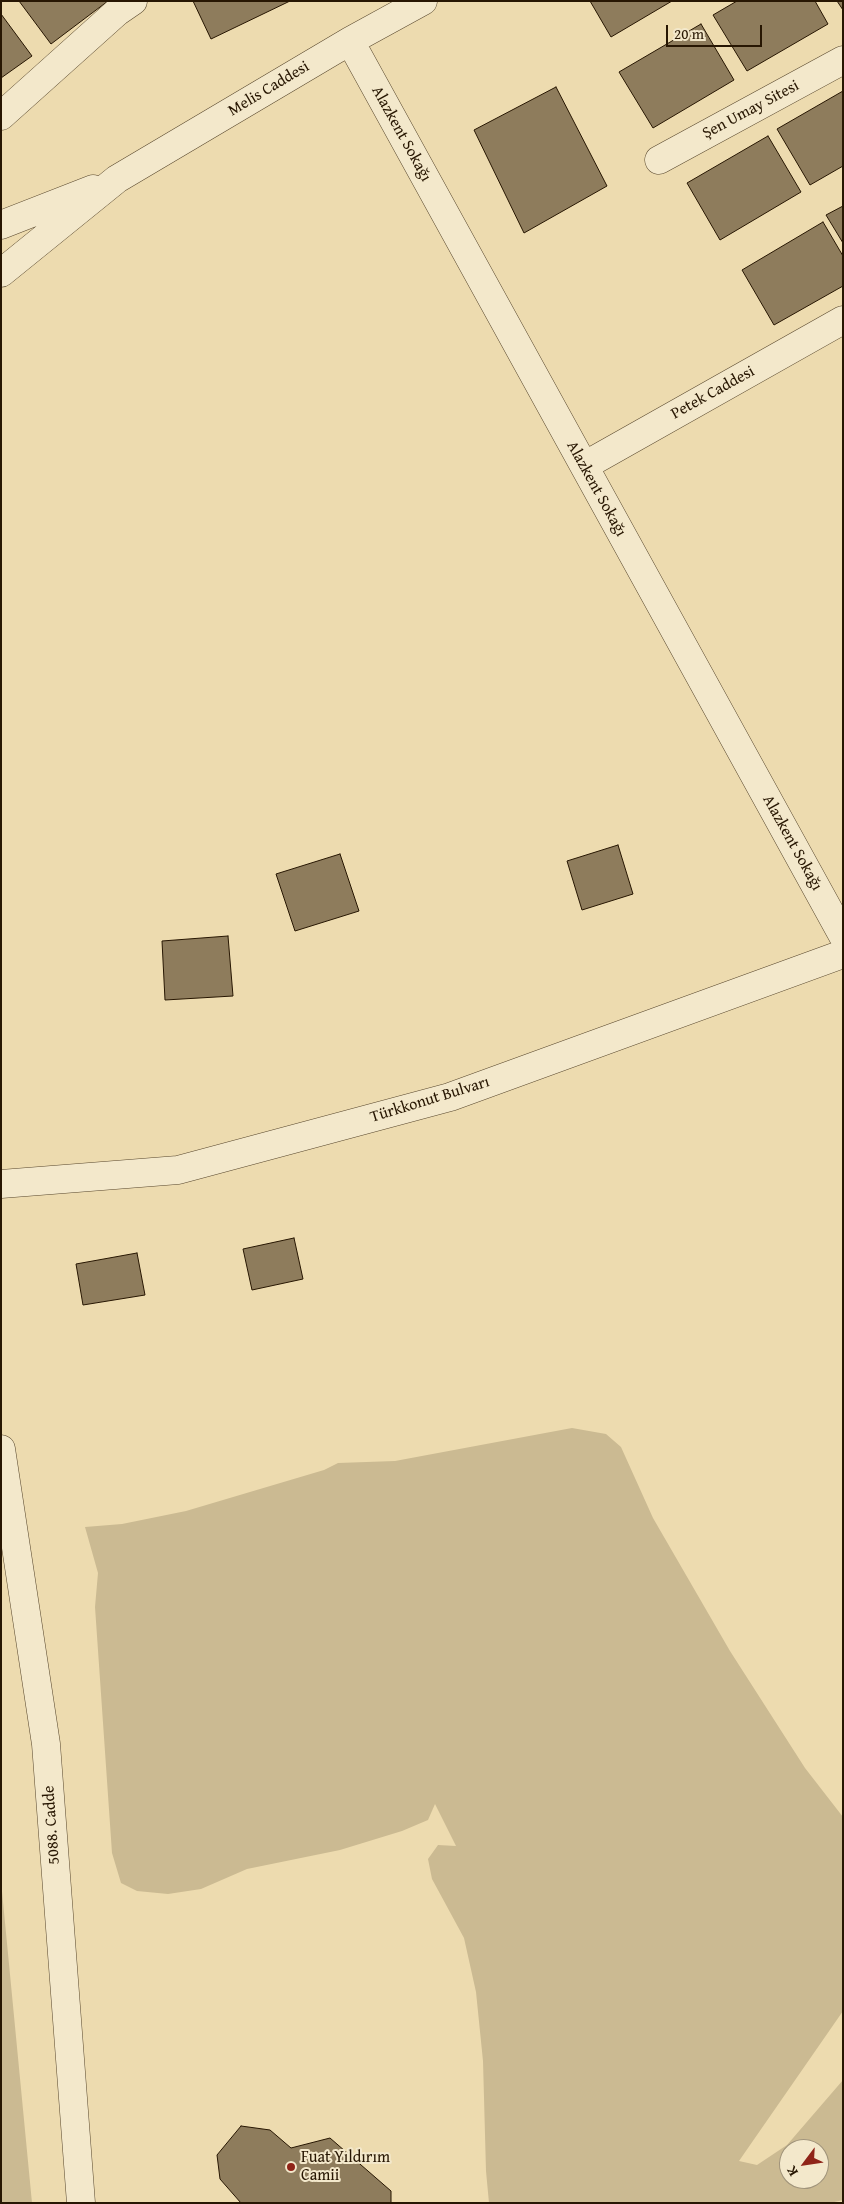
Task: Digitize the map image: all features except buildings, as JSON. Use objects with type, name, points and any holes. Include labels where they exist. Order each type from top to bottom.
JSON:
[{"type":"street","points":[[1,116],[117,12],[133,1]]},
{"type":"street","name":"Melis Caddesi","points":[[1,273],[117,179],[350,41],[423,1]]},
{"type":"street","name":"Alazkent Sokağı","points":[[350,41],[843,936]]},
{"type":"street","name":"Şen Umay Sitesi","points":[[659,160],[843,60]]},
{"type":"street","name":"Melis Caddesi","points":[[1,225],[117,179]]},
{"type":"street","name":"Petek Caddesi","points":[[584,466],[843,320]]},
{"type":"street","name":"Türkkonut Bulvarı","points":[[1,1184],[178,1170],[441,1100],[843,954]]},
{"type":"street","name":"5088. Cadde","points":[[1,1449],[46,1744],[81,2203]]},
{"type":"shaded area","points":[[572,1428],[606,1434],[621,1447],[653,1518],[730,1651],[805,1768],[843,1817],[843,2011],[739,2161],[757,2165],[779,2150],[779,2189],[829,2189],[829,2139],[792,2139],[843,2080],[843,2200],[830,2203],[489,2203],[486,2171],[483,2061],[476,1992],[464,1938],[432,1879],[428,1859],[438,1845],[456,1846],[435,1804],[428,1820],[402,1831],[340,1850],[247,1869],[201,1889],[168,1894],[137,1891],[121,1883],[112,1853],[95,1607],[98,1573],[85,1527],[122,1524],[186,1511],[324,1470],[338,1463],[395,1461]]},
{"type":"shaded area","points":[[1,1881],[32,2203],[1,2203]]},
{"type":"place","name":"Fuat Yıldırım Camii","points":[[291,2167]]}]
